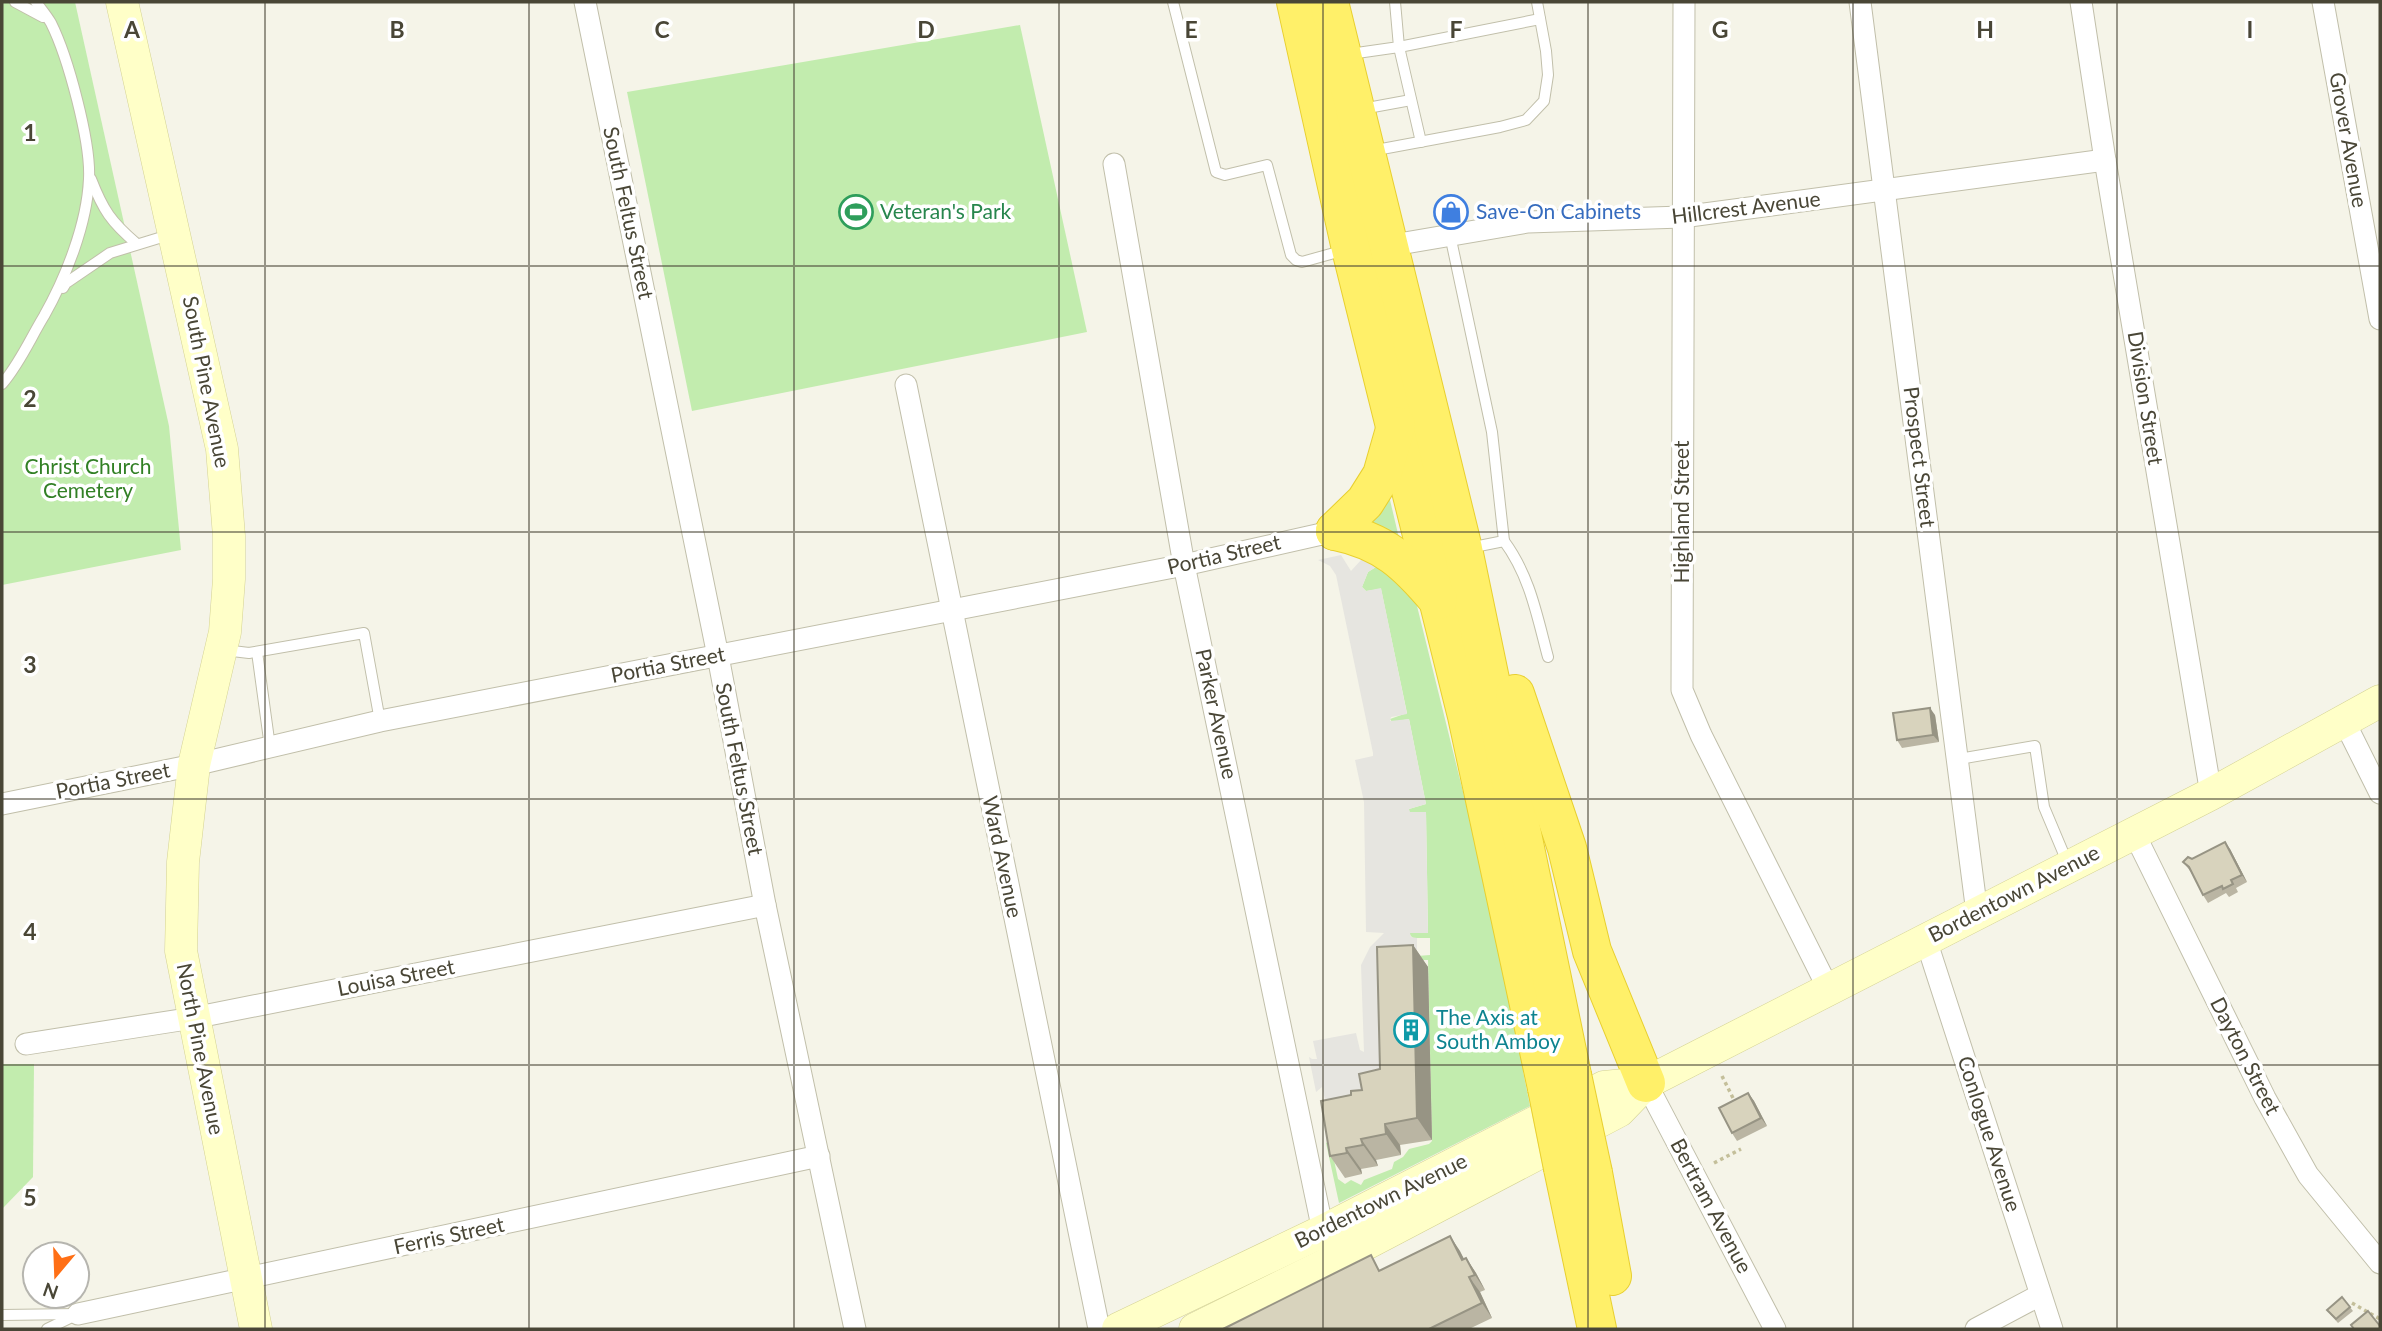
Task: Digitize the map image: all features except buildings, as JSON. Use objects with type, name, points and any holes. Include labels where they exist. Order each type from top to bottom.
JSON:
[{"type":"highway","points":[[1296,2],[1463,549],[1496,622],[1520,713],[1567,848],[1592,950],[1646,1083]]},
{"type":"highway","points":[[1329,2],[1365,152],[1369,247],[1396,424],[1559,1082],[1578,1170],[1622,1329]]},
{"type":"highway","points":[[1335,531],[1365,502],[1382,475],[1396,424]]},
{"type":"highway","points":[[1335,531],[1360,536],[1388,550],[1412,569],[1438,601]]},
{"type":"highway","points":[[1463,549],[1559,1082]]},
{"type":"highway","points":[[1578,1170],[1597,1329]]},
{"type":"street","name":"South Pine Avenue","points":[[122,2],[222,449],[227,493],[229,579],[225,632],[194,765]]},
{"type":"street","name":"South Feltus Street","points":[[585,2],[718,656],[765,905],[855,1329]]},
{"type":"street","name":"Highland Street","points":[[1684,2],[1682,690],[1701,734],[1828,988]]},
{"type":"street","name":"Prospect Street","points":[[1860,2],[1978,913]]},
{"type":"street","name":"Division Street","points":[[2083,2],[2105,160],[2211,794]]},
{"type":"street","name":"Grover Avenue","points":[[2323,2],[2380,319]]},
{"type":"street","name":"Hillcrest Avenue","points":[[1369,247],[1528,222],[1682,217],[2105,160]]},
{"type":"street","name":"Parker Avenue","points":[[1114,164],[1184,565],[1323,1231],[1335,1260]]},
{"type":"street","name":"Ward Avenue","points":[[906,385],[1100,1329]]},
{"type":"street","name":"Portia Street","points":[[2,804],[194,765],[380,721],[1184,565],[1335,531]]},
{"type":"street","name":"Bordentown Avenue","points":[[1118,1329],[1323,1231],[1619,1111],[1646,1083],[2211,794],[2380,701]]},
{"type":"street","points":[[2344,721],[2380,793]]},
{"type":"street","name":"North Pine Avenue","points":[[194,765],[183,862],[181,951],[257,1329]]},
{"type":"street","name":"Dayton Street","points":[[2134,833],[2265,1098],[2308,1175],[2380,1263]]},
{"type":"street","name":"Louisa Street","points":[[26,1044],[193,1018],[765,905]]},
{"type":"street","name":"Conlogue Avenue","points":[[1926,940],[2052,1329]]},
{"type":"street","name":"Bertram Avenue","points":[[1646,1083],[1775,1329]]},
{"type":"street","name":"Ferris Street","points":[[78,1314],[818,1156]]},
{"type":"street","name":"Bordentown Avenue","points":[[1195,1329],[1335,1260],[1471,1172]]},
{"type":"street","points":[[1976,1329],[2040,1295]]},
{"type":"lane","points":[[15,2],[51,23]]},
{"type":"lane","points":[[36,2],[51,23],[70,74],[87,148],[89,176],[76,242],[53,302]]},
{"type":"lane","points":[[1173,2],[1216,172],[1225,175],[1267,165],[1291,255],[1296,260],[1302,262],[1369,247]]},
{"type":"lane","points":[[1395,2],[1399,47],[1421,142]]},
{"type":"lane","points":[[1365,152],[1526,120],[1544,101],[1548,75],[1536,2]]},
{"type":"lane","points":[[1342,56],[1540,19]]},
{"type":"lane","points":[[1355,110],[1411,100]]},
{"type":"lane","points":[[89,176],[102,205],[115,225],[137,244]]},
{"type":"lane","points":[[2,384],[29,346],[66,283],[110,253],[175,234]]},
{"type":"lane","points":[[1450,235],[1492,432],[1504,541],[1517,559],[1528,583],[1548,657]]},
{"type":"lane","points":[[1463,549],[1504,541]]},
{"type":"lane","points":[[221,650],[249,653],[364,633],[380,721]]},
{"type":"lane","points":[[257,652],[270,747]]},
{"type":"lane","points":[[1959,759],[2035,746],[2044,807],[2069,867]]},
{"type":"lane","name":"Ferris Street","points":[[2,1315],[78,1314]]},
{"type":"lane","name":"Ferris Street","points":[[47,1329],[78,1314]]},
{"type":"path","points":[[1722,1076],[1739,1109]]},
{"type":"path","points":[[1714,1163],[1741,1149]]},
{"type":"path","points":[[2352,1303],[2379,1322]]},
{"type":"green space","name":"Christ Church Cemetery","points":[[2,2],[75,2],[169,426],[181,550],[2,585]]},
{"type":"green space","name":"Veteran's Park","points":[[1020,25],[1087,332],[692,411],[627,92]]},
{"type":"green space","points":[[1386,500],[1390,500],[1399,538],[1366,522]]},
{"type":"green space","points":[[1376,567],[1385,567],[1414,597],[1417,606],[1496,925],[1525,1058],[1523,1071],[1530,1106],[1339,1203],[1326,1143],[1330,1141],[1338,1179],[1345,1184],[1351,1180],[1361,1185],[1364,1180],[1392,1169],[1394,1162],[1403,1157],[1409,1149],[1432,1141],[1428,960],[1409,960],[1430,955],[1430,938],[1413,938],[1410,935],[1428,932],[1426,812],[1409,812],[1409,809],[1426,804],[1409,719],[1392,722],[1390,719],[1407,713],[1381,589],[1366,591],[1362,587],[1368,572]]},
{"type":"green space","points":[[2,1064],[34,1064],[33,1177],[2,1209]]},
{"type":"shaded area","points":[[1341,555],[1351,571],[1362,559],[1376,567],[1368,572],[1362,587],[1366,591],[1381,588],[1407,714],[1391,717],[1390,721],[1409,719],[1426,804],[1409,809],[1410,812],[1426,812],[1428,933],[1410,933],[1411,937],[1417,938],[1417,956],[1381,1069],[1361,1080],[1362,1097],[1326,1104],[1322,1087],[1316,1092],[1309,1057],[1317,1059],[1313,1041],[1356,1033],[1360,1050],[1364,1052],[1361,965],[1370,947],[1384,933],[1366,932],[1364,802],[1355,760],[1373,756],[1373,753],[1336,575],[1330,566],[1318,560]]},
{"type":"place","name":"Veteran's Park","points":[[856,212]]},
{"type":"place","name":"Save-On Cabinets","points":[[1451,212]]},
{"type":"place","name":"The Axis at South Amboy","points":[[1411,1030]]}]
